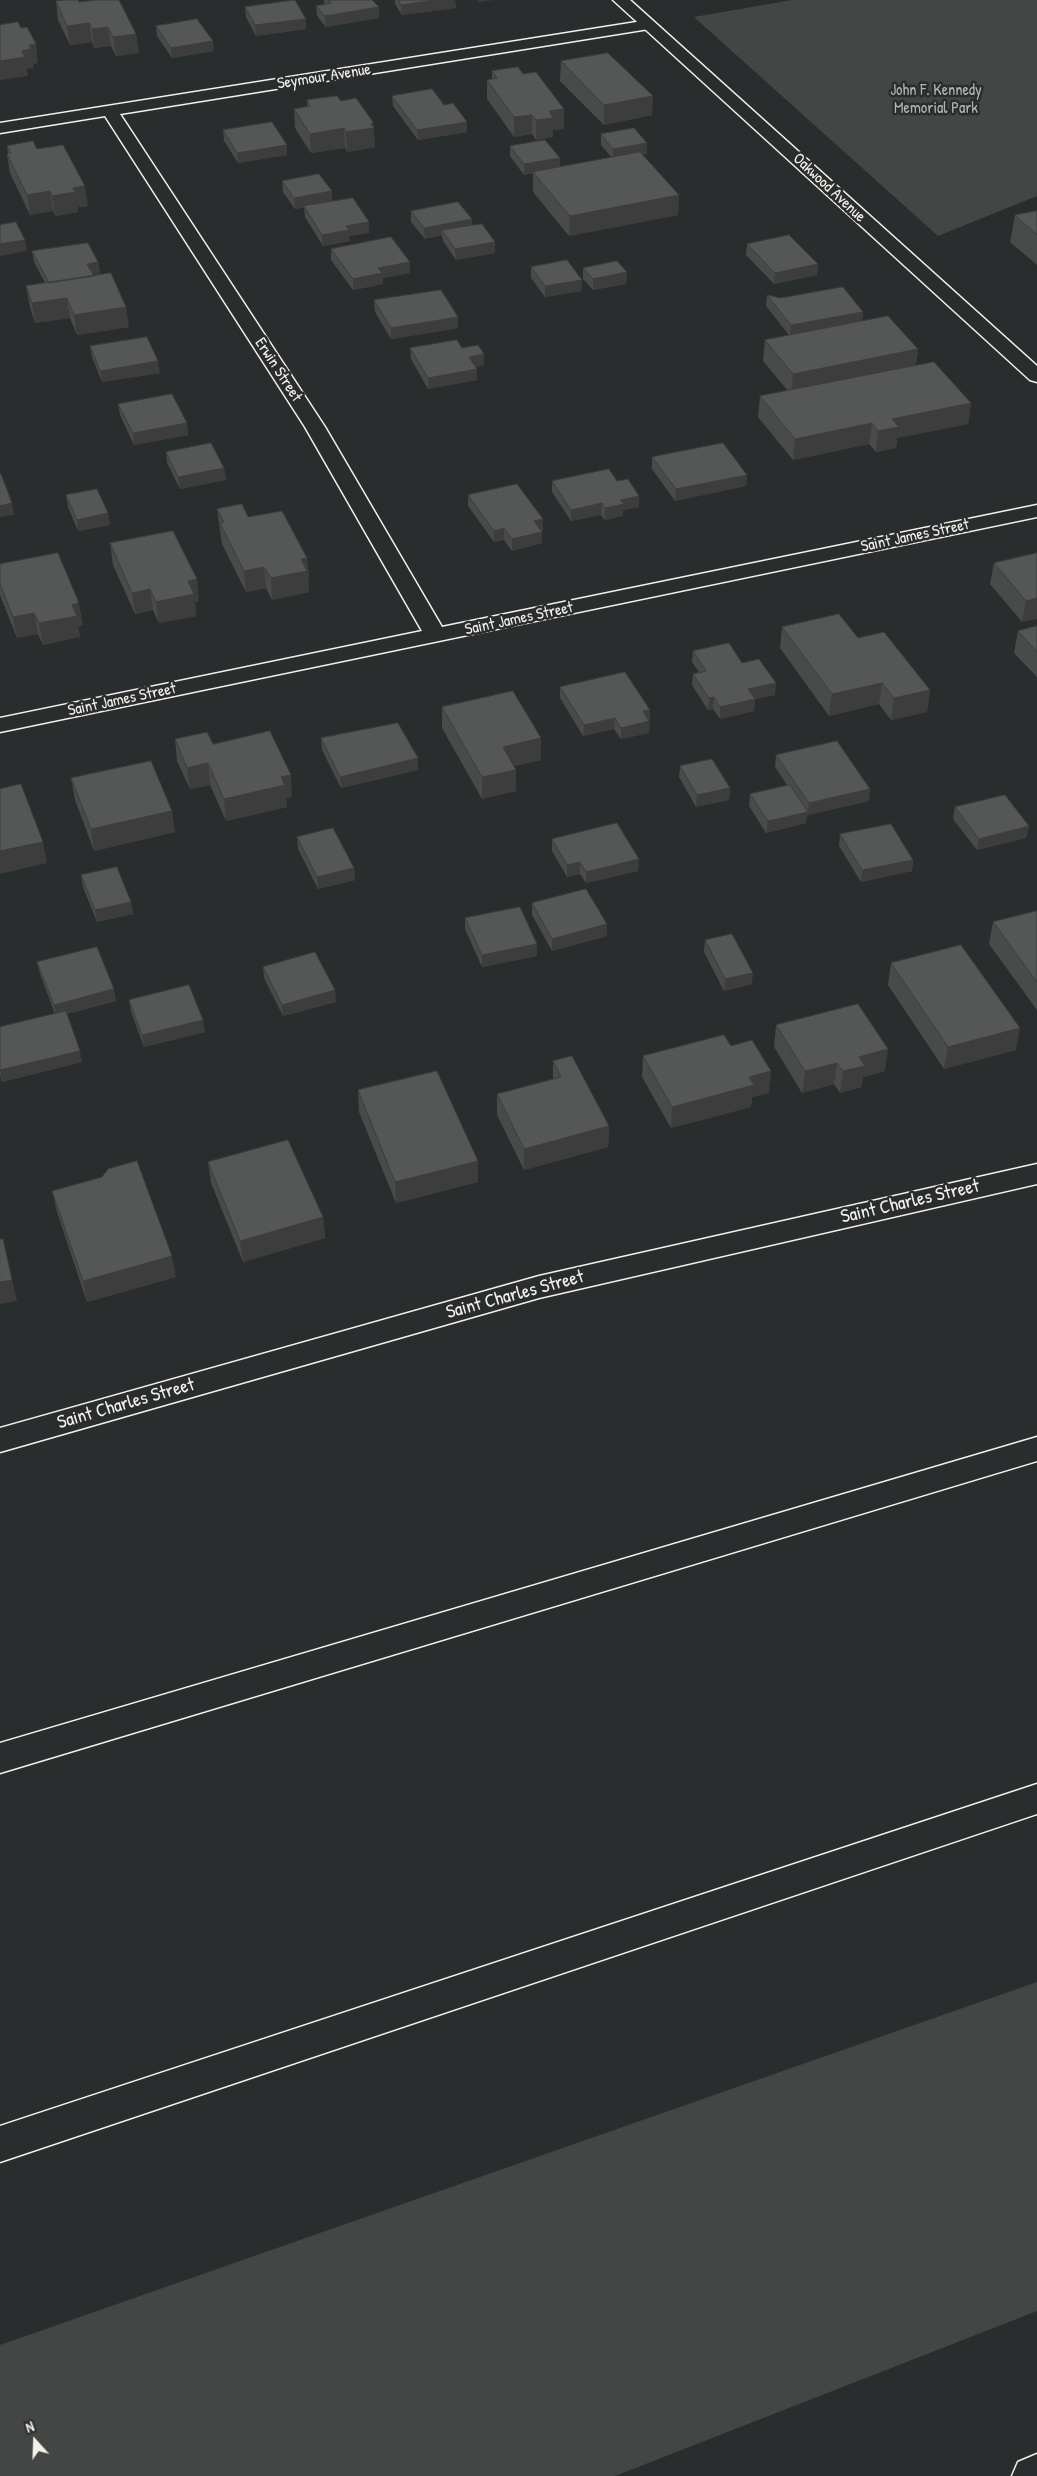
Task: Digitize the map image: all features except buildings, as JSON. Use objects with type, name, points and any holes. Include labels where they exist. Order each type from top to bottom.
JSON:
[{"type":"main road","name":"Oakwood Avenue","points":[[621,0],[1037,376]]},
{"type":"main road","name":"Seymour Avenue","points":[[0,128],[648,25]]},
{"type":"main road","name":"Erwin Street","points":[[110,111],[315,427],[436,636]]},
{"type":"main road","name":"Saint James Street","points":[[0,725],[1037,511]]},
{"type":"main road","name":"Saint Charles Street","points":[[0,1440],[539,1287],[1037,1174]]},
{"type":"main road","points":[[0,1758],[1037,1449]]},
{"type":"main road","points":[[0,2144],[1037,1799]]},
{"type":"main road","points":[[1032,2476],[1037,2474]]},
{"type":"green space","name":"John F. Kennedy Memorial Park","points":[[792,0],[1037,0],[1037,196],[938,236],[694,17]]},
{"type":"green space","points":[[1037,1982],[1037,2311],[615,2476],[0,2476],[0,2345]]}]
